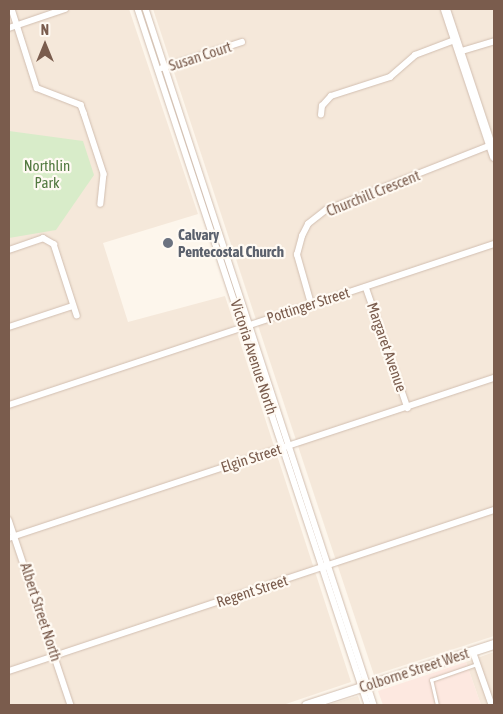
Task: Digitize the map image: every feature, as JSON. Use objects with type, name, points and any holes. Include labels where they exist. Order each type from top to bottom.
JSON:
[{"type":"main road","points":[[445,9],[494,156]]},
{"type":"main road","name":"Colborne Street West","points":[[306,705],[494,644]]},
{"type":"street","points":[[12,9],[37,88],[55,98],[75,102],[84,113],[104,174],[101,204]]},
{"type":"street","points":[[9,28],[66,9]]},
{"type":"street","name":"Victoria Avenue North","points":[[138,9],[218,252],[286,447]]},
{"type":"street","name":"Victoria Avenue North","points":[[146,9],[251,324],[303,503],[365,686],[374,705]]},
{"type":"street","points":[[321,115],[322,106],[331,96],[390,77],[416,55],[455,40]]},
{"type":"street","points":[[459,52],[494,41]]},
{"type":"street","name":"Susan Court","points":[[158,69],[242,42]]},
{"type":"street","name":"Churchill Crescent","points":[[311,304],[297,255],[302,236],[308,224],[326,210],[491,145]]},
{"type":"street","points":[[191,168],[199,166]]},
{"type":"street","points":[[9,250],[43,238],[54,244],[76,315]]},
{"type":"street","name":"Pottinger Street","points":[[9,405],[494,244]]},
{"type":"street","name":"Margaret Avenue","points":[[366,287],[408,408]]},
{"type":"street","points":[[9,327],[72,306]]},
{"type":"street","name":"Elgin Street","points":[[12,537],[408,408],[494,378]]},
{"type":"street","name":"Regent Street","points":[[9,670],[494,510]]},
{"type":"street","name":"Albert Street North","points":[[9,520],[12,537],[71,705]]},
{"type":"street","points":[[473,650],[492,705]]},
{"type":"street","name":"Victoria Avenue North","points":[[365,686],[368,705]]},
{"type":"lane","points":[[218,252],[226,250]]},
{"type":"lane","points":[[437,705],[431,680],[478,664]]},
{"type":"shaded area","points":[[9,9],[129,9],[198,214],[103,243],[128,322],[225,296],[351,682],[283,705],[9,705]]},
{"type":"shaded area","points":[[153,9],[494,9],[494,636],[374,675]]},
{"type":"shaded area","points":[[494,652],[494,705],[481,705],[466,662]]},
{"type":"shaded area","points":[[466,662],[481,705],[383,705],[378,691]]},
{"type":"shaded area","points":[[358,696],[361,705],[327,705]]},
{"type":"green space","name":"Northlin Park","points":[[9,131],[83,141],[94,175],[56,230],[9,238]]},
{"type":"place","name":"Calvary Pentecostal Church","points":[[168,243]]}]
